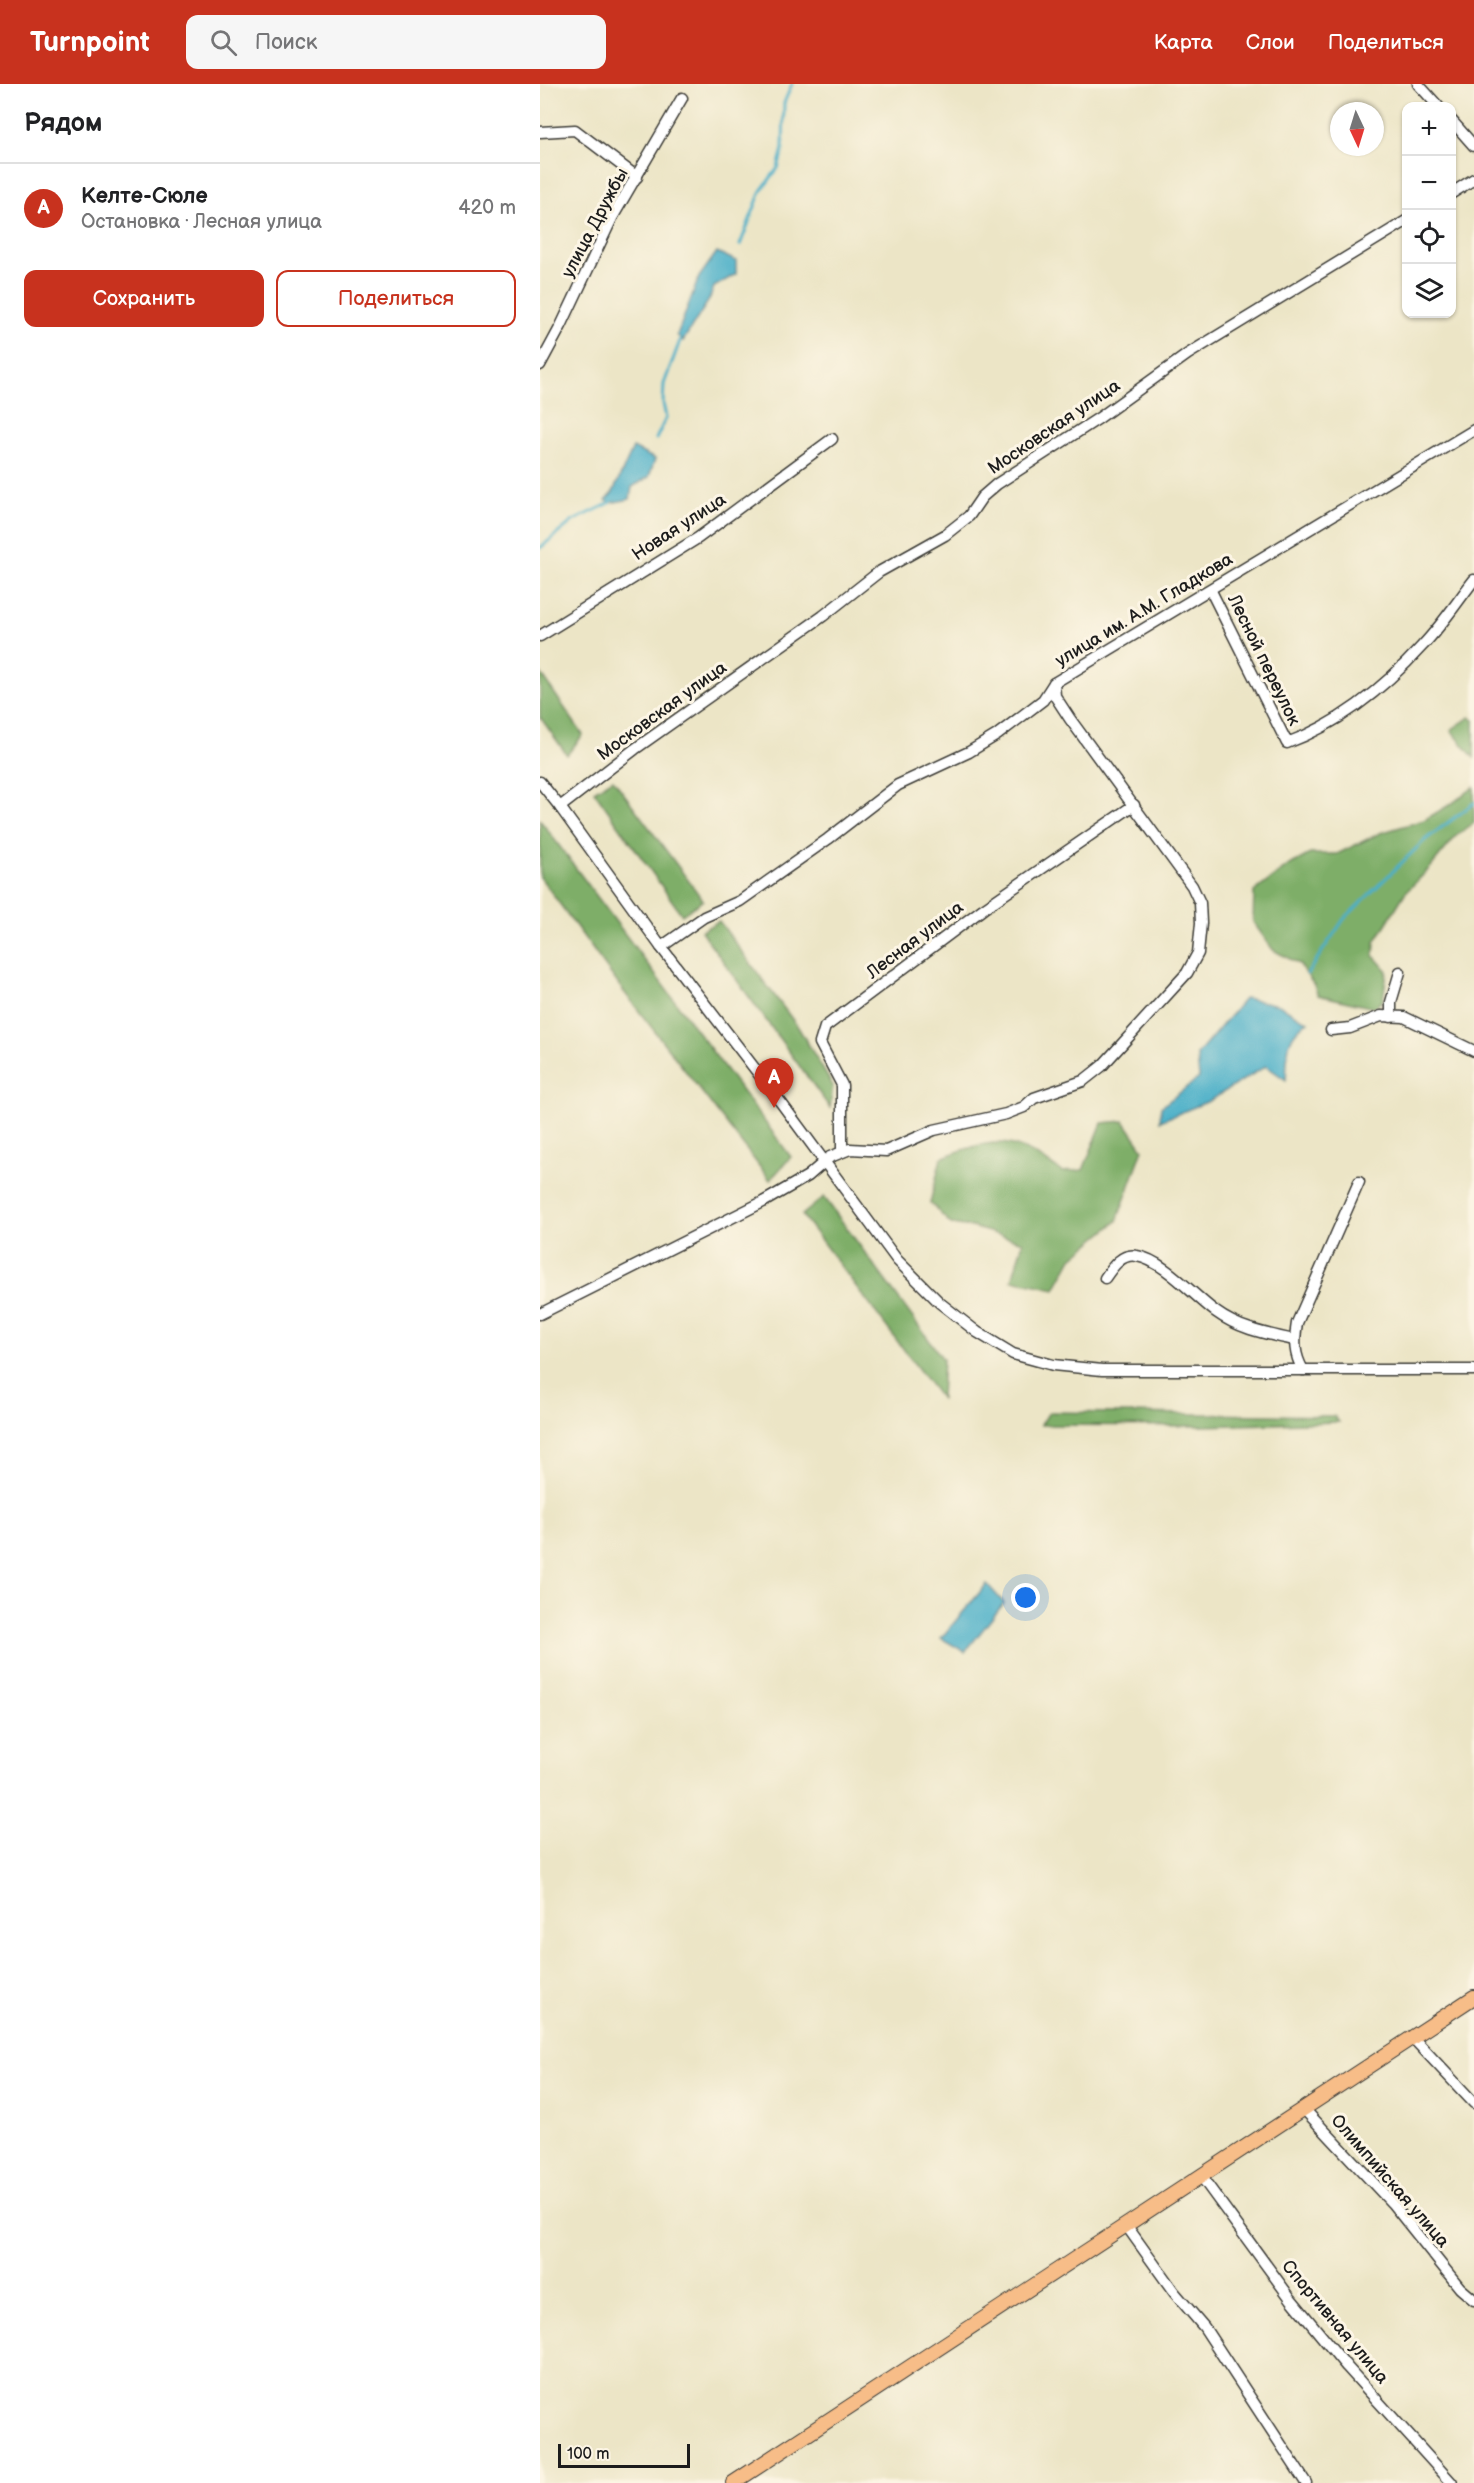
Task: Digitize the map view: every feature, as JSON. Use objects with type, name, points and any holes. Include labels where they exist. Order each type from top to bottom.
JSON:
[{"type":"main road","points":[[733,2483],[1474,1997]]},
{"type":"street","points":[[1418,84],[1434,102]]},
{"type":"street","name":"улица Дружбы","points":[[540,364],[561,326],[612,218],[682,98]]},
{"type":"street","points":[[1456,126],[1474,146]]},
{"type":"street","points":[[540,132],[575,130],[637,177]]},
{"type":"street","points":[[1456,190],[1474,179]]},
{"type":"street","name":"Московская улица","points":[[560,807],[635,749],[813,623],[879,572],[945,535],[969,516],[982,498],[997,484],[1100,417],[1188,354],[1402,224]]},
{"type":"street","name":"улица им. А.М. Гладкова","points":[[661,947],[704,917],[740,901],[828,839],[898,785],[969,752],[997,735],[1043,700],[1054,683],[1211,591],[1474,430]]},
{"type":"street","name":"Новая улица","points":[[540,636],[698,538],[832,439]]},
{"type":"street","name":"Лесной переулок","points":[[1211,591],[1287,743],[1311,734],[1363,701],[1423,646],[1474,580]]},
{"type":"street","points":[[540,1314],[763,1202],[808,1176],[842,1152],[850,1149],[886,1151],[934,1130],[1006,1114],[1024,1107],[1034,1098],[1083,1081],[1102,1066],[1187,973],[1198,953],[1200,903],[1192,886],[1060,704],[1055,696],[1054,683]]},
{"type":"street","points":[[540,782],[661,947],[904,1267],[940,1303],[977,1332],[1013,1354],[1053,1365],[1102,1370],[1474,1370]]},
{"type":"street","name":"Лесная улица","points":[[842,1152],[842,1086],[820,1043],[825,1027],[983,909],[1134,805]]},
{"type":"street","points":[[1391,1017],[1391,1002],[1400,972]]},
{"type":"street","points":[[1331,1030],[1350,1028],[1381,1016],[1404,1017],[1474,1050]]},
{"type":"street","points":[[1303,1370],[1296,1357],[1294,1341],[1300,1315],[1359,1182]]},
{"type":"street","points":[[1105,1278],[1115,1263],[1128,1256],[1138,1256],[1163,1269],[1228,1320],[1247,1328],[1294,1341]]},
{"type":"street","points":[[1413,2037],[1474,2103]]},
{"type":"street","name":"Олимпийская улица","points":[[1304,2109],[1392,2203],[1460,2288],[1474,2300]]},
{"type":"street","name":"Спортивная улица","points":[[1201,2176],[1291,2299],[1347,2367],[1452,2483]]},
{"type":"street","points":[[1126,2225],[1174,2292],[1204,2327],[1306,2483]]},
{"type":"green space","points":[[540,672],[583,735],[567,755],[540,717]]},
{"type":"green space","points":[[1470,717],[1474,720],[1474,758],[1451,730]]},
{"type":"green space","points":[[613,779],[703,900],[682,915],[594,791]]},
{"type":"green space","points":[[1474,787],[1474,823],[1458,834],[1430,868],[1405,893],[1375,942],[1374,956],[1387,971],[1383,1000],[1374,1008],[1318,995],[1314,985],[1299,964],[1273,950],[1253,922],[1254,892],[1288,866],[1310,854],[1337,854],[1380,833],[1424,820]]},
{"type":"green space","points":[[540,820],[791,1157],[770,1180],[621,988],[540,877]]},
{"type":"green space","points":[[719,921],[798,1027],[833,1086],[830,1108],[701,931]]},
{"type":"green space","points":[[1124,1121],[1143,1149],[1117,1221],[1072,1258],[1055,1289],[1012,1280],[1023,1242],[972,1227],[951,1224],[930,1203],[941,1158],[977,1146],[1004,1143],[1030,1152],[1062,1172],[1083,1170],[1102,1123]]},
{"type":"green space","points":[[824,1197],[943,1359],[941,1399],[802,1215]]},
{"type":"green space","points":[[1049,1412],[1334,1416],[1339,1422],[1201,1426],[1041,1425]]},
{"type":"water","points":[[717,252],[736,261],[736,274],[714,287],[709,300],[683,341],[677,335],[699,277]]},
{"type":"water","points":[[633,448],[655,459],[649,477],[632,487],[630,499],[610,503],[606,500],[613,492]]},
{"type":"water","points":[[1245,998],[1279,1005],[1308,1022],[1300,1027],[1291,1039],[1286,1080],[1266,1066],[1209,1101],[1160,1121],[1161,1107],[1199,1078],[1197,1055]]},
{"type":"water","points":[[987,1584],[1004,1603],[965,1652],[941,1638]]},
{"type":"waterway","points":[[740,245],[761,191],[778,168],[783,149],[784,103],[792,84]]},
{"type":"waterway","points":[[656,439],[666,418],[663,403],[664,384],[681,338]]},
{"type":"waterway","points":[[540,548],[573,521],[610,503]]},
{"type":"waterway","points":[[1307,974],[1344,919],[1425,840],[1474,803]]},
{"type":"place","name":"Келте-Сюле","points":[[774,1108]]}]
